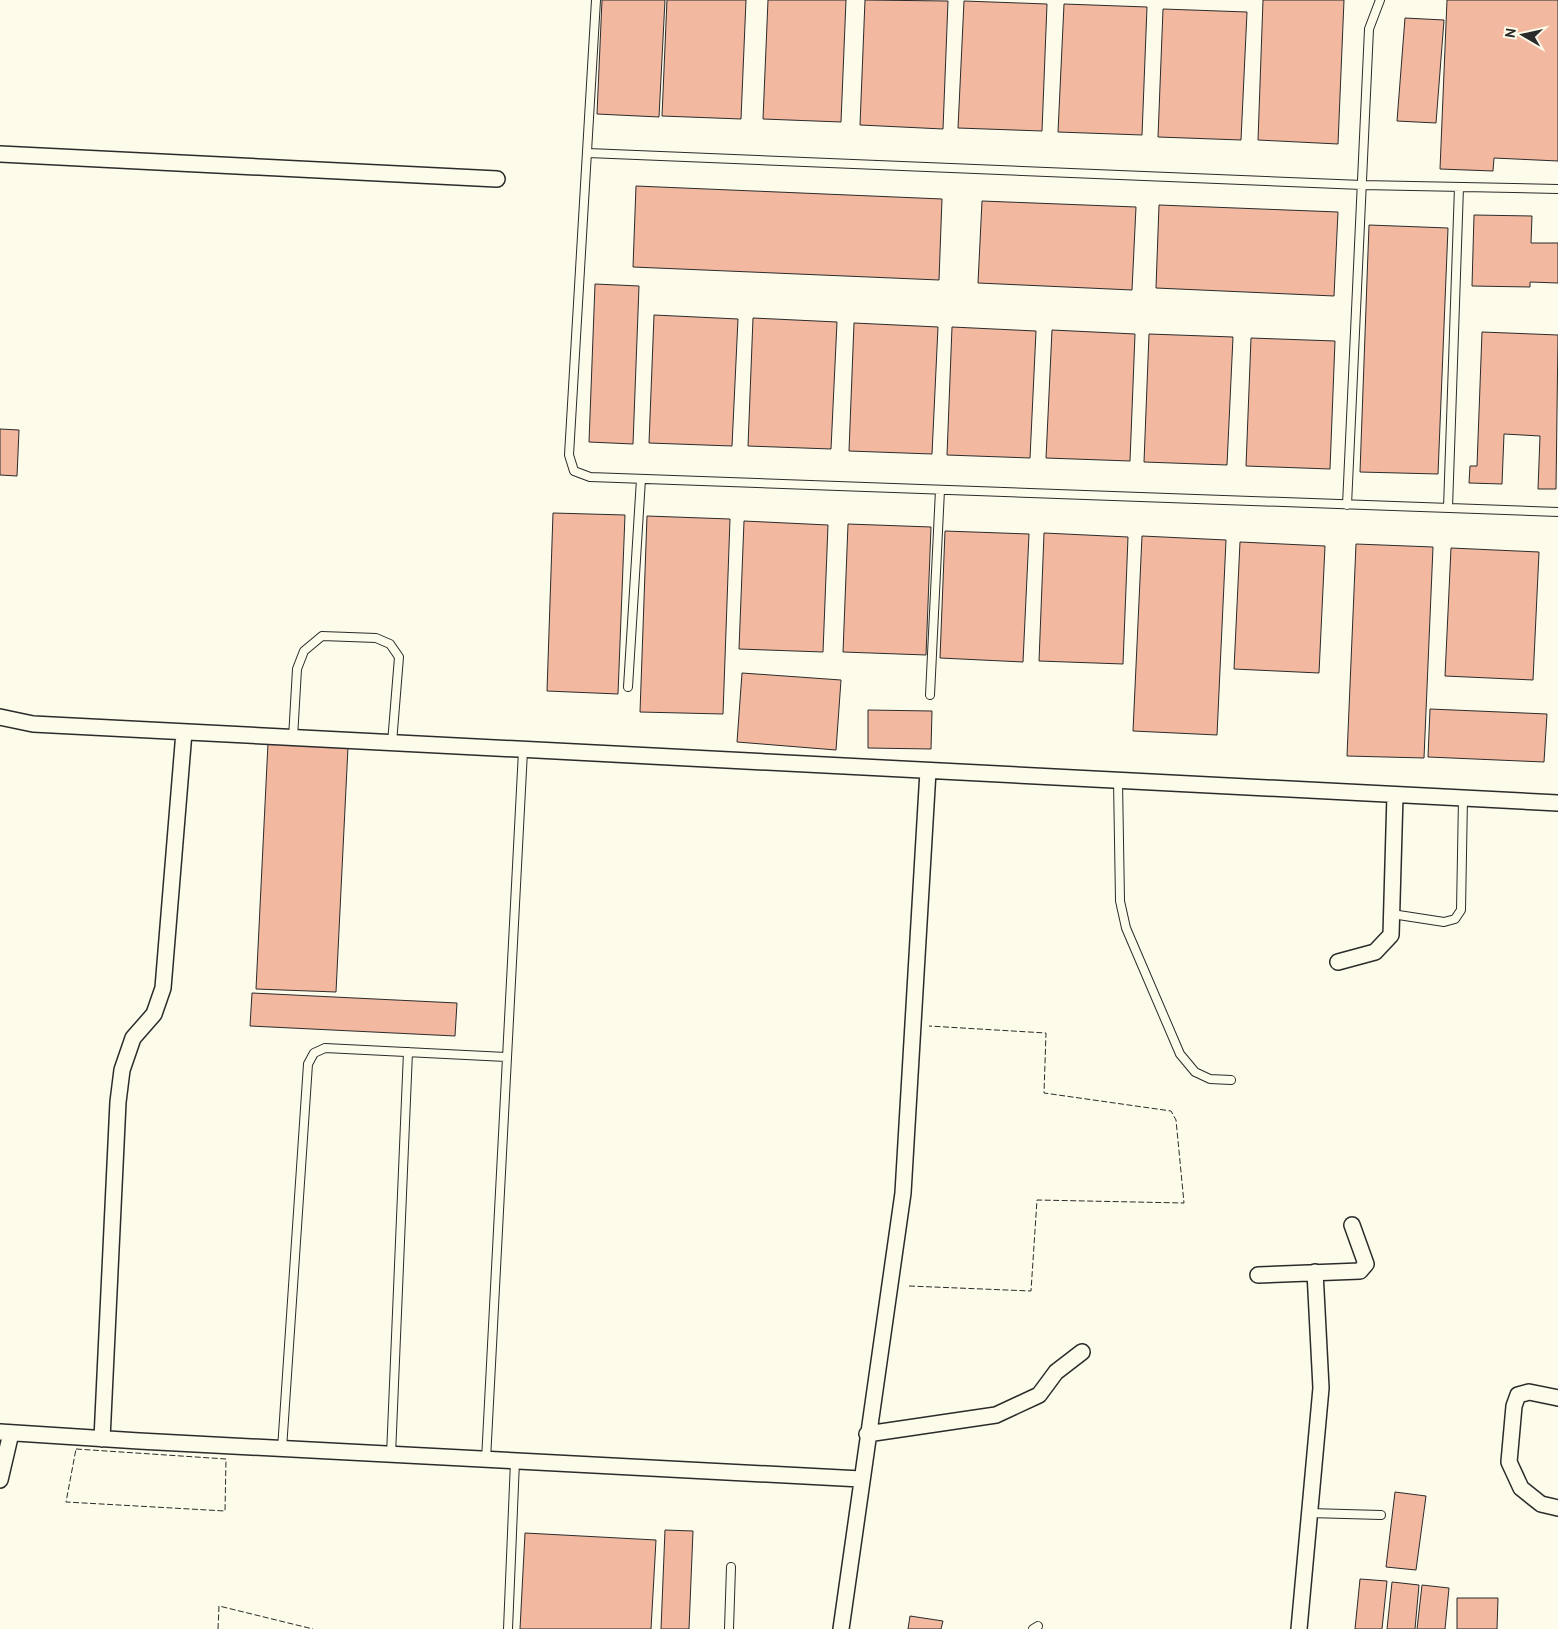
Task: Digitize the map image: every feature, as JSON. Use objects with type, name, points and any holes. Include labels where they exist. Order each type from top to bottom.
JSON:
[{"type":"street","points":[[0,154],[497,179]]},
{"type":"street","points":[[0,717],[33,724],[523,751],[1558,803]]},
{"type":"street","points":[[102,1439],[118,1102],[122,1070],[133,1038],[154,1014],[163,988],[184,732]]},
{"type":"street","points":[[841,1629],[903,1193],[928,771]]},
{"type":"street","points":[[1338,962],[1374,952],[1391,935],[1396,795]]},
{"type":"street","points":[[1258,1275],[1360,1271],[1366,1264],[1352,1225]]},
{"type":"street","points":[[1299,1629],[1322,1388],[1315,1272]]},
{"type":"street","points":[[868,1434],[996,1415],[1039,1395],[1056,1372],[1082,1352]]},
{"type":"street","points":[[1558,1398],[1529,1392],[1518,1395],[1514,1406],[1509,1462],[1521,1488],[1541,1504],[1558,1508]]},
{"type":"street","points":[[0,1480],[5,1432],[391,1455],[861,1479]]},
{"type":"lane","points":[[596,0],[569,455],[574,471],[590,477],[1558,512]]},
{"type":"lane","points":[[1347,505],[1369,29],[1380,0]]},
{"type":"lane","points":[[588,153],[1362,185],[1558,189]]},
{"type":"lane","points":[[1448,508],[1459,187]]},
{"type":"lane","points":[[628,687],[641,479]]},
{"type":"lane","points":[[930,695],[940,490]]},
{"type":"lane","points":[[293,738],[297,669],[304,651],[322,636],[376,638],[390,644],[399,656],[392,743]]},
{"type":"lane","points":[[486,1460],[523,751]]},
{"type":"lane","points":[[1118,781],[1120,901],[1126,928],[1180,1054],[1195,1072],[1210,1079],[1231,1080]]},
{"type":"lane","points":[[1392,914],[1444,922],[1455,919],[1461,910],[1463,798]]},
{"type":"lane","points":[[282,1449],[308,1064],[314,1053],[325,1048],[506,1057]]},
{"type":"lane","points":[[391,1455],[408,1052]]},
{"type":"lane","points":[[508,1629],[515,1461]]},
{"type":"lane","points":[[1309,1513],[1381,1515]]},
{"type":"lane","points":[[729,1629],[731,1567]]},
{"type":"building","points":[[602,0],[665,0],[659,117],[597,114]]},
{"type":"building","points":[[667,0],[746,0],[741,119],[662,116]]},
{"type":"building","points":[[768,0],[846,0],[841,122],[763,119]]},
{"type":"building","points":[[865,0],[948,1],[943,129],[860,125]]},
{"type":"building","points":[[1263,0],[1344,0],[1338,144],[1258,140]]},
{"type":"building","points":[[1447,0],[1558,0],[1558,161],[1494,158],[1493,171],[1440,169]]},
{"type":"building","points":[[964,1],[1047,4],[1042,131],[958,128]]},
{"type":"building","points":[[1064,4],[1147,7],[1142,135],[1058,132]]},
{"type":"building","points":[[1163,9],[1247,12],[1241,140],[1158,137]]},
{"type":"building","points":[[1405,18],[1444,20],[1436,123],[1397,121]]},
{"type":"building","points":[[636,186],[942,199],[939,280],[633,267]]},
{"type":"building","points":[[982,201],[1136,207],[1132,290],[978,283]]},
{"type":"building","points":[[1159,205],[1338,212],[1334,296],[1156,288]]},
{"type":"building","points":[[1474,215],[1532,216],[1531,243],[1558,243],[1558,283],[1530,282],[1530,287],[1472,286]]},
{"type":"building","points":[[1369,225],[1448,228],[1438,474],[1360,472]]},
{"type":"building","points":[[595,284],[639,286],[633,444],[589,442]]},
{"type":"building","points":[[654,315],[738,319],[732,446],[649,443]]},
{"type":"building","points":[[753,318],[837,322],[831,449],[748,446]]},
{"type":"building","points":[[854,323],[938,327],[932,454],[849,451]]},
{"type":"building","points":[[952,327],[1036,331],[1030,458],[947,455]]},
{"type":"building","points":[[1052,330],[1135,334],[1130,461],[1046,458]]},
{"type":"building","points":[[1482,332],[1558,335],[1556,489],[1538,489],[1540,436],[1504,434],[1502,484],[1469,483],[1470,466],[1477,466]]},
{"type":"building","points":[[1149,334],[1233,337],[1227,465],[1144,462]]},
{"type":"building","points":[[1251,338],[1335,341],[1330,469],[1246,466]]},
{"type":"building","points":[[0,429],[19,430],[17,476],[0,475]]},
{"type":"building","points":[[553,513],[625,515],[618,694],[547,691]]},
{"type":"building","points":[[647,516],[730,519],[723,714],[640,712]]},
{"type":"building","points":[[744,521],[828,525],[823,652],[739,649]]},
{"type":"building","points":[[848,524],[931,527],[926,655],[843,652]]},
{"type":"building","points":[[945,531],[1029,534],[1023,662],[940,658]]},
{"type":"building","points":[[1044,533],[1128,537],[1123,664],[1039,661]]},
{"type":"building","points":[[1142,536],[1226,540],[1217,735],[1133,731]]},
{"type":"building","points":[[1240,542],[1325,546],[1319,673],[1234,669]]},
{"type":"building","points":[[1356,544],[1433,547],[1424,758],[1347,756]]},
{"type":"building","points":[[1451,548],[1539,552],[1533,680],[1445,676]]},
{"type":"building","points":[[742,673],[841,680],[836,750],[737,742]]},
{"type":"building","points":[[1430,709],[1547,714],[1544,762],[1428,757]]},
{"type":"building","points":[[868,710],[932,711],[931,749],[868,748]]},
{"type":"building","points":[[268,743],[348,747],[336,992],[256,989]]},
{"type":"building","points":[[252,993],[457,1003],[455,1036],[250,1026]]},
{"type":"building","points":[[1395,1492],[1426,1496],[1416,1570],[1386,1567]]},
{"type":"building","points":[[665,1530],[693,1531],[689,1629],[661,1629]]},
{"type":"building","points":[[525,1533],[656,1540],[651,1629],[520,1629]]},
{"type":"building","points":[[1360,1579],[1387,1581],[1382,1629],[1355,1629]]},
{"type":"building","points":[[1392,1582],[1419,1585],[1415,1629],[1387,1629]]},
{"type":"building","points":[[1422,1585],[1449,1588],[1445,1629],[1417,1629]]},
{"type":"building","points":[[1457,1598],[1498,1598],[1497,1629],[1457,1629]]},
{"type":"building","points":[[910,1616],[943,1621],[941,1629],[908,1629]]},
{"type":"fence","points":[[909,1286],[1031,1291],[1037,1200],[1184,1203],[1176,1120],[1171,1111],[1044,1093],[1046,1033],[929,1026]]},
{"type":"fence","points":[[76,1449],[226,1459],[225,1511],[66,1502],[76,1449]]},
{"type":"fence","points":[[218,1629],[219,1606],[313,1629]]}]
